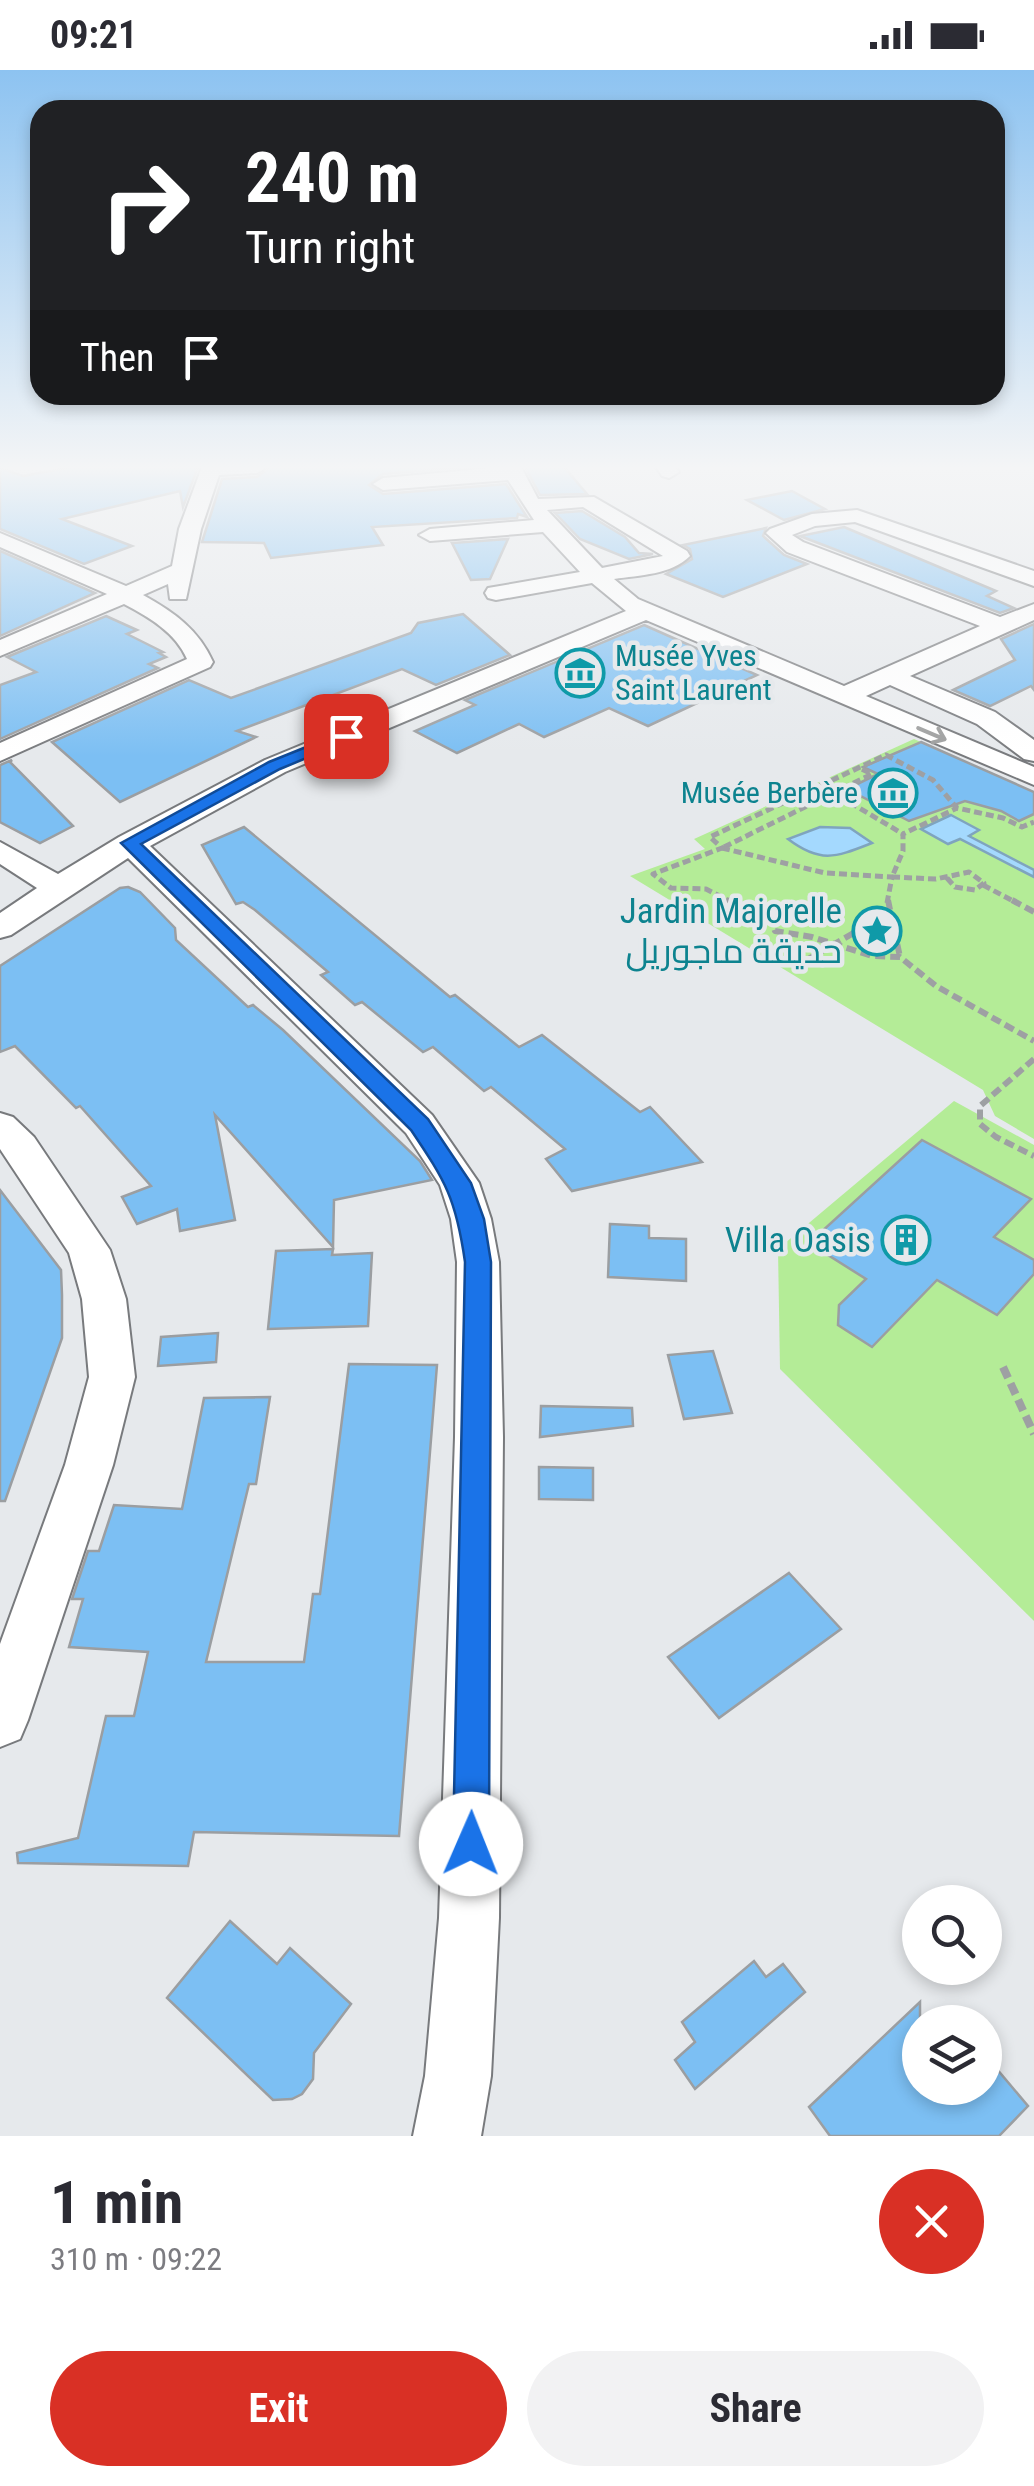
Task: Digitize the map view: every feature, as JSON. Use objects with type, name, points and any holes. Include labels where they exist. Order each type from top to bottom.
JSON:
[{"type":"street","points":[[0,753],[201,662],[197,648],[175,627],[129,596],[61,563]]},
{"type":"street","points":[[175,627],[182,563]]},
{"type":"street","points":[[584,563],[596,578],[644,612],[1034,777]]},
{"type":"street","points":[[496,592],[667,563]]},
{"type":"street","points":[[838,563],[1002,626]]},
{"type":"street","points":[[990,563],[1034,579]]},
{"type":"street","points":[[0,649],[180,571]]},
{"type":"street","points":[[0,928],[130,843],[274,766],[644,612]]},
{"type":"street","points":[[842,696],[1034,612]]},
{"type":"street","points":[[890,676],[986,718],[1034,752]]},
{"type":"street","points":[[130,843],[420,1124],[459,1183],[471,1219],[478,1262],[478,1437],[469,1918],[458,2076],[448,2136]]},
{"type":"street","points":[[0,851],[58,888]]},
{"type":"street","points":[[0,1126],[20,1146],[89,1250],[104,1299],[112,1377],[89,1465],[0,1720]]},
{"type":"path","points":[[957,808],[934,780],[886,755],[710,838],[722,848],[825,873],[948,878],[961,889],[982,886],[1034,912]]},
{"type":"path","points":[[857,767],[872,774],[722,848],[654,874],[671,888],[706,888],[739,906],[769,914],[775,932],[834,942],[872,956],[900,957],[936,986],[1034,1041]]},
{"type":"path","points":[[819,784],[903,834]]},
{"type":"path","points":[[903,834],[957,808],[1003,818],[1022,827],[1034,822]]},
{"type":"path","points":[[900,957],[887,904],[892,877],[903,851],[903,834]]},
{"type":"path","points":[[948,878],[952,872],[969,872],[982,878],[982,886]]},
{"type":"path","points":[[804,958],[890,912]]},
{"type":"path","points":[[1034,1060],[980,1106],[980,1124],[996,1137],[1034,1156]]},
{"type":"path","points":[[1002,1367],[1034,1434]]},
{"type":"green space","name":"Jardin Majorelle حديقة ماجوريل","points":[[914,739],[1034,792],[1034,1139],[995,1116],[983,1090],[630,876],[705,849],[694,839]]},
{"type":"green space","points":[[954,1101],[1034,1145],[1034,1621],[780,1369],[778,1249]]},
{"type":"water","points":[[951,815],[979,830],[969,836],[1034,870],[1034,877],[960,839],[948,844],[921,829]]},
{"type":"water","points":[[820,827],[850,828],[872,843],[829,856],[810,852],[788,839]]},
{"type":"building","points":[[0,563],[28,563],[95,593],[0,636]]},
{"type":"building","points":[[462,563],[497,563],[490,579],[471,580]]},
{"type":"building","points":[[684,563],[807,564],[723,597],[666,574]]},
{"type":"building","points":[[871,563],[930,563],[996,591],[987,596],[1014,608],[1000,613]]},
{"type":"building","points":[[463,614],[510,655],[436,685],[402,669],[237,731],[256,737],[120,802],[52,742],[189,680],[231,698],[411,633],[418,623]]},
{"type":"building","points":[[106,616],[137,630],[127,634],[163,652],[159,653],[166,657],[149,664],[158,668],[0,739],[0,685],[36,672],[7,657]]},
{"type":"building","points":[[1034,624],[1034,690],[1031,686],[990,706],[953,690],[1015,660],[1001,639]]},
{"type":"building","points":[[644,625],[757,675],[648,726],[609,708],[544,737],[519,724],[457,753],[415,731],[475,705],[465,700]]},
{"type":"building","points":[[921,742],[1034,792],[1034,814],[1019,821],[1001,811],[965,801],[909,821],[847,789],[878,774],[863,767]]},
{"type":"building","points":[[12,760],[73,826],[40,843],[0,822],[0,765]]},
{"type":"building","points":[[244,827],[450,997],[455,995],[519,1047],[542,1035],[640,1112],[650,1107],[702,1162],[572,1191],[546,1159],[565,1149],[491,1087],[484,1091],[433,1047],[423,1052],[362,1002],[355,1005],[321,975],[328,972],[255,910],[243,902],[236,904],[202,845]]},
{"type":"building","points":[[120,888],[140,892],[175,928],[176,940],[248,1007],[253,1005],[283,1030],[420,1161],[432,1180],[334,1200],[333,1247],[215,1115],[235,1220],[180,1231],[177,1209],[137,1224],[122,1197],[151,1186],[80,1106],[76,1108],[15,1046],[0,1052],[0,966]]},
{"type":"building","name":"Villa Oasis","points":[[922,1140],[1031,1199],[994,1237],[1034,1260],[1034,1274],[997,1315],[937,1280],[872,1347],[838,1325],[839,1305],[866,1279],[809,1243]]},
{"type":"building","points":[[0,1190],[61,1270],[62,1295],[62,1338],[5,1501],[0,1501]]},
{"type":"building","points":[[610,1224],[649,1226],[649,1238],[686,1239],[686,1281],[608,1277]]},
{"type":"building","points":[[333,1249],[332,1255],[372,1253],[368,1326],[268,1329],[276,1251]]},
{"type":"building","points":[[218,1333],[216,1362],[158,1366],[161,1337]]},
{"type":"building","points":[[713,1351],[732,1413],[684,1419],[668,1355]]},
{"type":"building","points":[[349,1364],[437,1365],[399,1836],[194,1832],[188,1866],[18,1863],[17,1853],[78,1838],[106,1716],[134,1716],[148,1652],[69,1647],[83,1599],[72,1599],[88,1551],[99,1551],[114,1505],[182,1509],[204,1398],[270,1397],[256,1484],[249,1484],[206,1662],[304,1662],[313,1594],[320,1594]]},
{"type":"building","points":[[541,1406],[632,1408],[633,1426],[540,1437]]},
{"type":"building","points":[[539,1467],[593,1468],[593,1500],[539,1499]]},
{"type":"building","points":[[789,1573],[841,1629],[719,1718],[668,1657]]},
{"type":"building","points":[[230,1921],[277,1964],[290,1948],[351,2004],[314,2053],[313,2079],[302,2094],[292,2099],[273,2100],[167,1998]]},
{"type":"building","points":[[754,1961],[766,1977],[783,1964],[805,1992],[695,2089],[675,2060],[695,2042],[682,2022]]},
{"type":"building","points":[[902,2019],[902,2105],[1002,2105],[1002,2075],[1028,2106],[999,2136],[830,2136],[809,2107]]},
{"type":"place","name":"Musée Yves Saint Laurent","points":[[580,673]]},
{"type":"place","name":"Musée Berbère","points":[[893,793]]},
{"type":"place","name":"Jardin Majorelle حديقة ماجوريل","points":[[877,931]]},
{"type":"place","name":"Villa Oasis","points":[[906,1240]]},
{"type":"route","points":[[346,736],[213,796],[130,843],[420,1124],[459,1183],[471,1219],[478,1262],[471,1844]]}]
